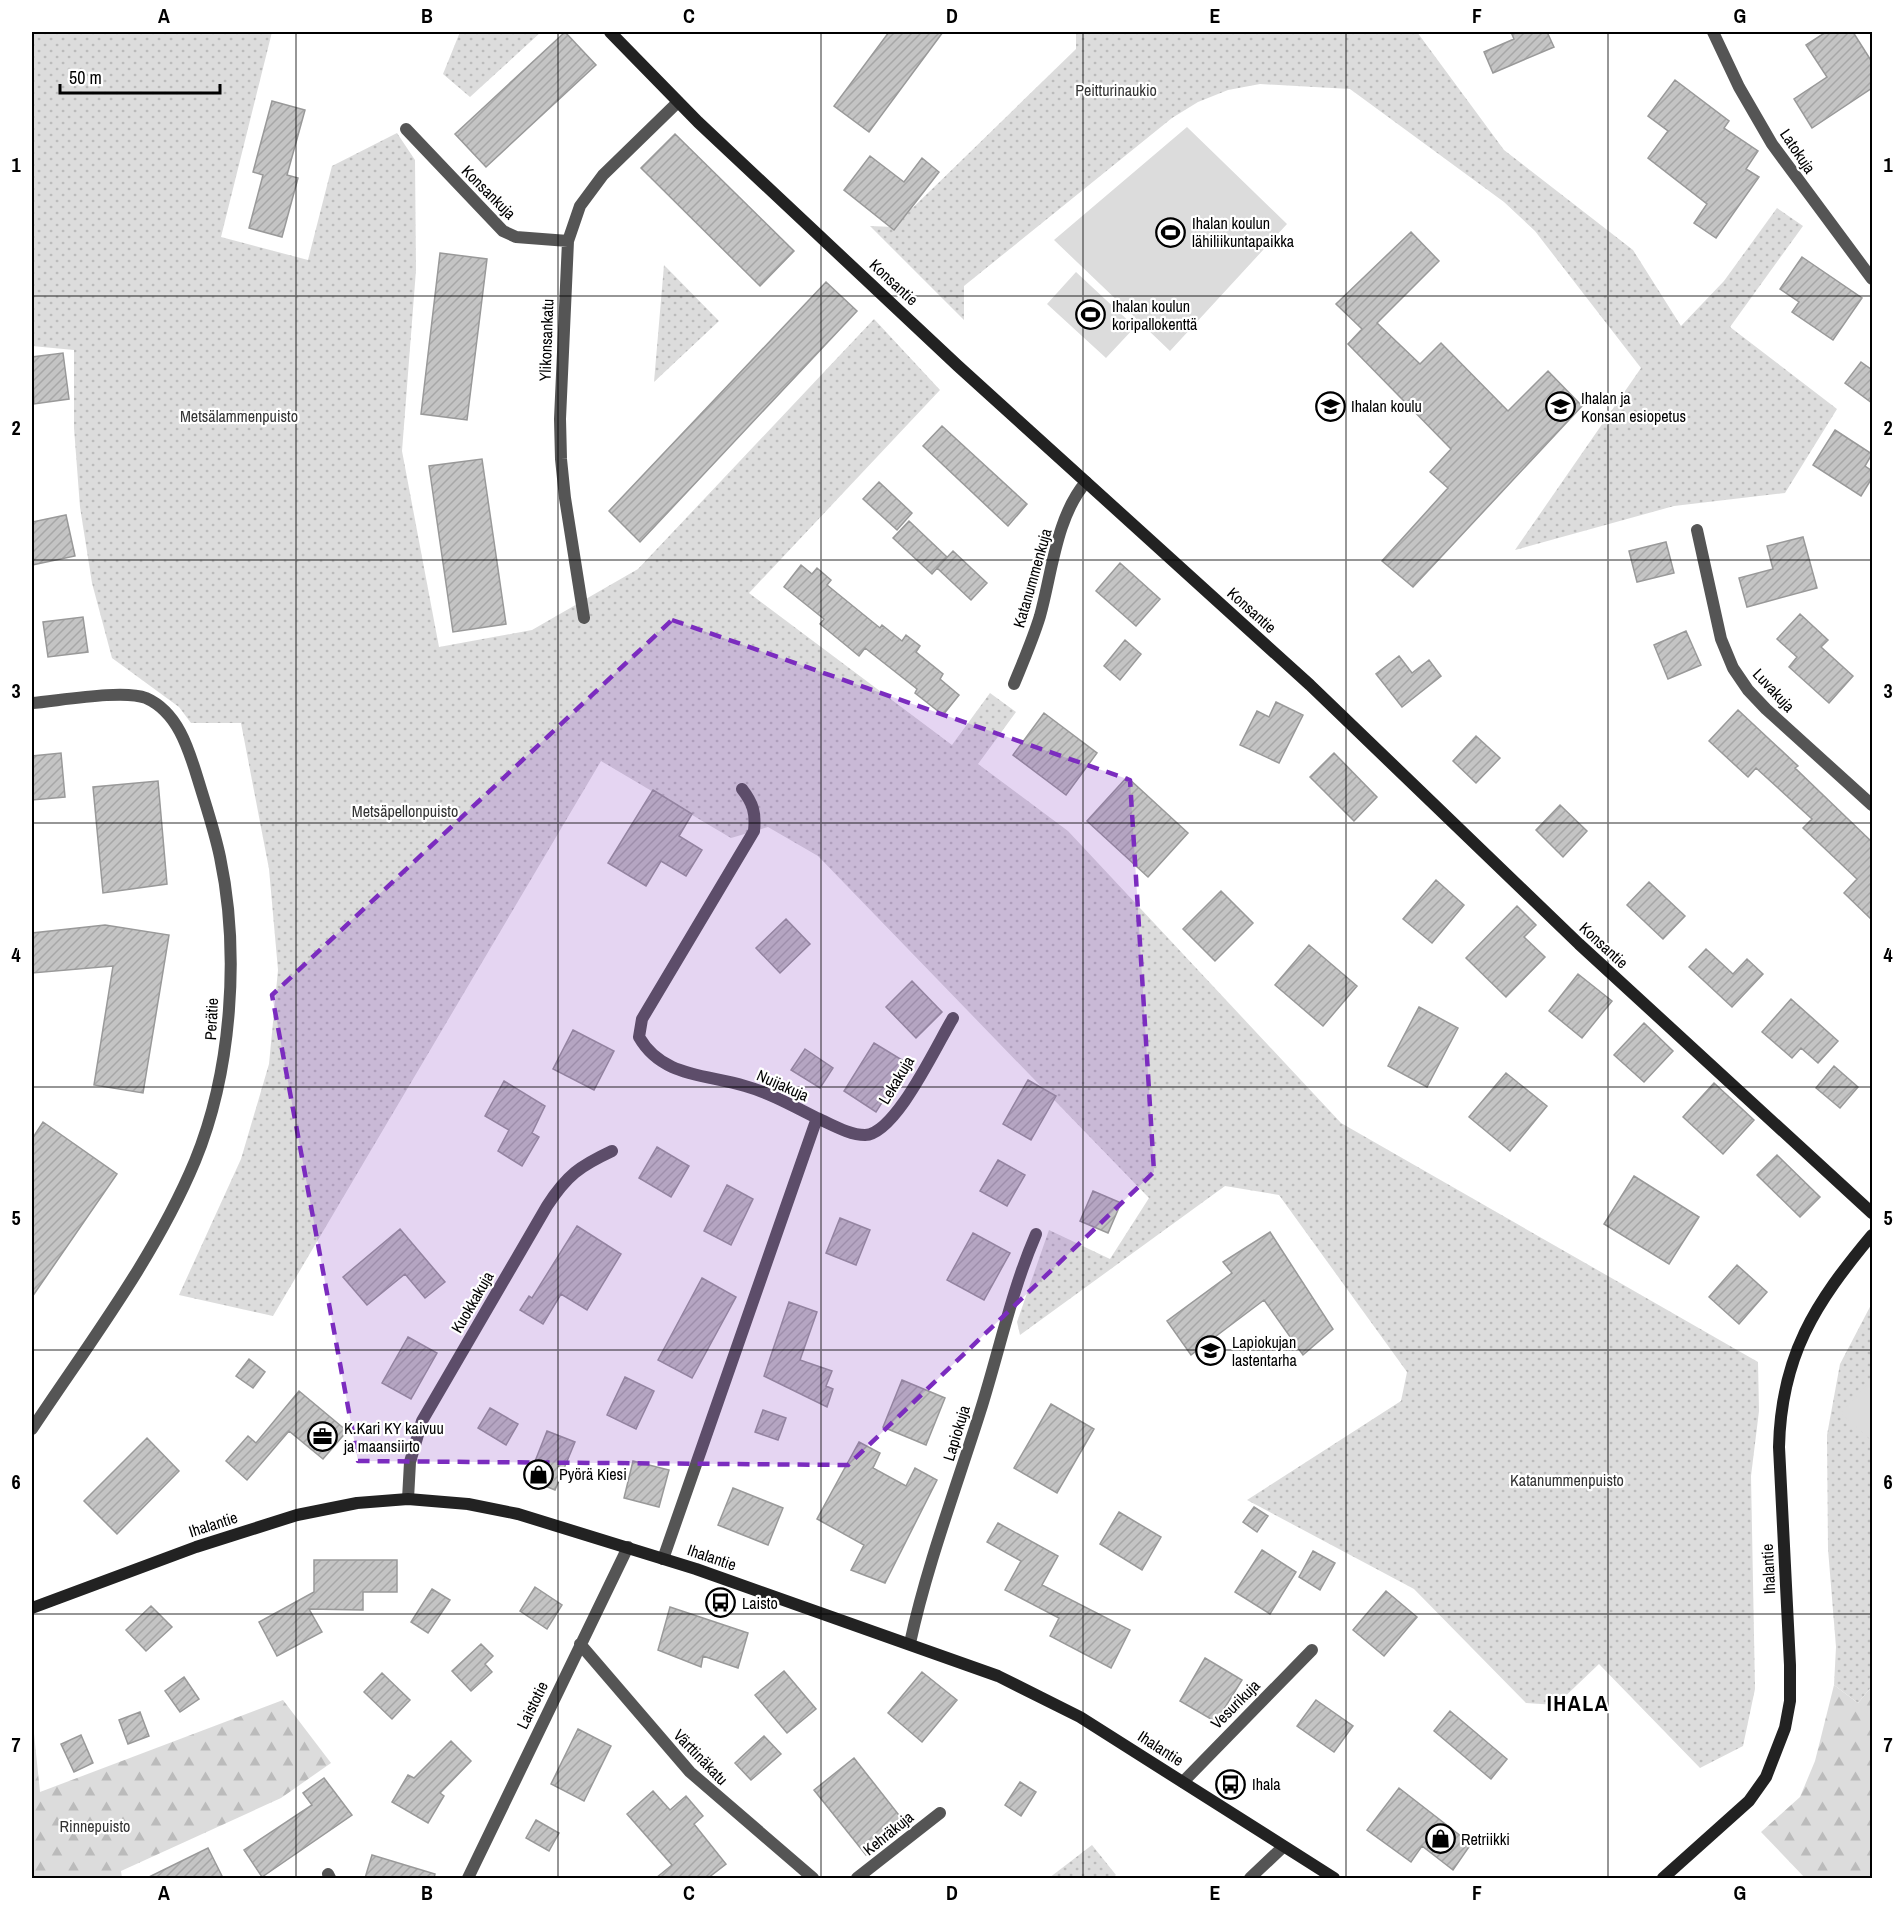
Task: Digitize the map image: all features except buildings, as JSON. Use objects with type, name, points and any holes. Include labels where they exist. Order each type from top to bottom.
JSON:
[{"type":"street","name":"Konsantie","points":[[610,32],[678,102],[958,366],[1310,685],[1579,944],[1872,1213]]},
{"type":"street","name":"Latokuja","points":[[1713,32],[1739,87],[1772,144],[1872,279]]},
{"type":"street","name":"Ylikonsankatu","points":[[584,618],[564,498],[561,459],[560,419],[568,241],[580,206],[603,175],[678,102]]},
{"type":"street","name":"Konsankuja","points":[[406,129],[502,231],[516,237],[568,241]]},
{"type":"street","name":"Katanummenkuja","points":[[1014,684],[1039,618],[1068,512],[1076,494],[1086,482]]},
{"type":"street","name":"Luvakuja","points":[[1697,530],[1720,639],[1733,668],[1748,690],[1766,709],[1872,805]]},
{"type":"street","name":"Perätie","points":[[32,703],[129,695],[146,698],[172,718],[194,765],[220,858],[229,964],[226,1048],[218,1088],[195,1161],[163,1226],[32,1429]]},
{"type":"street","name":"Nuijakuja","points":[[663,1558],[817,1118],[774,1096],[744,1085],[693,1076],[670,1067],[645,1047],[639,1037],[642,1018],[754,831],[756,815],[750,799],[742,789]]},
{"type":"street","name":"Lekakuja","points":[[817,1118],[854,1134],[867,1135],[879,1131],[898,1112],[953,1018]]},
{"type":"street","name":"Kuokkakuja","points":[[408,1499],[410,1462],[422,1421],[547,1206],[561,1184],[579,1167],[612,1151]]},
{"type":"street","name":"Lapiokuja","points":[[909,1643],[992,1374],[1012,1296],[1036,1234]]},
{"type":"street","name":"Ihalantie","points":[[1663,1878],[1749,1801],[1766,1777],[1775,1758],[1790,1701],[1779,1447],[1780,1414],[1786,1382],[1804,1333],[1826,1293],[1872,1235]]},
{"type":"street","name":"Ihalantie","points":[[32,1608],[170,1555],[297,1515],[357,1503],[408,1499],[468,1504],[518,1514],[663,1558],[998,1676],[1044,1698],[1183,1782],[1334,1878]]},
{"type":"street","name":"Laistotie","points":[[468,1878],[628,1547]]},
{"type":"street","name":"Värttinäkatu","points":[[580,1644],[690,1772],[813,1878]]},
{"type":"street","name":"Vesurikuja","points":[[1183,1782],[1312,1650]]},
{"type":"street","name":"Kehräkuja","points":[[857,1878],[940,1813]]},
{"type":"street","points":[[1250,1878],[1283,1847]]},
{"type":"highlighted area","points":[[672,620],[1130,780],[1154,1172],[848,1465],[358,1461],[272,995]]},
{"type":"green space","points":[[32,32],[272,32],[221,237],[308,260],[332,166],[397,133],[415,160],[416,270],[402,451],[439,647],[532,630],[638,569],[874,319],[940,390],[749,593],[952,745],[990,693],[1016,712],[978,764],[1068,831],[1341,1123],[1758,1362],[1759,1411],[1751,1476],[1755,1689],[1743,1746],[1700,1768],[1599,1664],[1556,1705],[1526,1703],[1414,1589],[1247,1500],[1401,1401],[1407,1372],[1279,1195],[1225,1186],[1020,1335],[1017,1322],[1049,1230],[1110,1259],[1149,1198],[818,856],[768,827],[731,838],[601,761],[273,1316],[179,1295],[241,1159],[269,1064],[278,970],[269,869],[241,723],[191,723],[179,707],[112,658],[92,583],[80,507],[74,428],[74,350],[32,346]]},
{"type":"green space","points":[[460,32],[541,32],[470,97],[443,74]]},
{"type":"green space","name":"Peitturinaukio","points":[[1076,32],[1417,32],[1504,150],[1633,250],[1681,326],[1724,281],[1777,208],[1803,226],[1730,327],[1837,409],[1785,493],[1674,506],[1515,550],[1641,368],[1535,231],[1504,202],[1350,89],[1260,84],[1228,90],[1198,102],[1172,118],[964,286],[964,320],[870,226],[893,227],[1076,49]]},
{"type":"green space","name":"Ihalan koulun lähiliikuntapaikka","points":[[1187,127],[1287,224],[1170,351],[1054,240]]},
{"type":"green space","points":[[664,265],[719,321],[654,382]]},
{"type":"green space","name":"Ihalan koulun koripallokenttä","points":[[1076,272],[1135,327],[1106,358],[1047,304]]},
{"type":"green space","points":[[1872,1303],[1872,1686],[1858,1703],[1834,1685],[1836,1647],[1828,1549],[1827,1435],[1840,1364]]},
{"type":"green space","points":[[1872,1379],[1872,1441],[1841,1413]]},
{"type":"green space","points":[[1834,1685],[1858,1703],[1872,1686],[1872,1878],[1805,1878],[1761,1832],[1800,1797],[1815,1761]]},
{"type":"green space","name":"Rinnepuisto","points":[[283,1700],[331,1763],[281,1798],[121,1871],[122,1878],[32,1878],[32,1714],[40,1792]]},
{"type":"green space","points":[[1092,1845],[1116,1875],[1112,1878],[1049,1878]]},
{"type":"place","name":"Ihalan koulun lähiliikuntapaikka","points":[[1171,232]]},
{"type":"place","name":"Ihalan koulun koripallokenttä","points":[[1091,315]]},
{"type":"place","name":"Ihalan koulu","points":[[1330,406]]},
{"type":"place","name":"Ihalan ja Konsan esiopetus","points":[[1560,407]]},
{"type":"place","name":"Lapiokujan lastentarha","points":[[1211,1351]]},
{"type":"place","name":"K.Kari KY kaivuu ja maansiirto","points":[[323,1437]]},
{"type":"place","name":"Pyörä Kiesi","points":[[538,1474]]},
{"type":"place","name":"Laisto","points":[[721,1603]]},
{"type":"place","name":"Ihala","points":[[1231,1784]]},
{"type":"place","name":"Retriikki","points":[[1440,1839]]},
{"type":"district","name":"IHALA","points":[[1578,1703]]},
{"type":"park label","name":"Metsälammenpuisto","points":[[239,416]]},
{"type":"park label","name":"Metsäpellonpuisto","points":[[405,811]]},
{"type":"park label","name":"Katanummenpuisto","points":[[1567,1480]]}]
